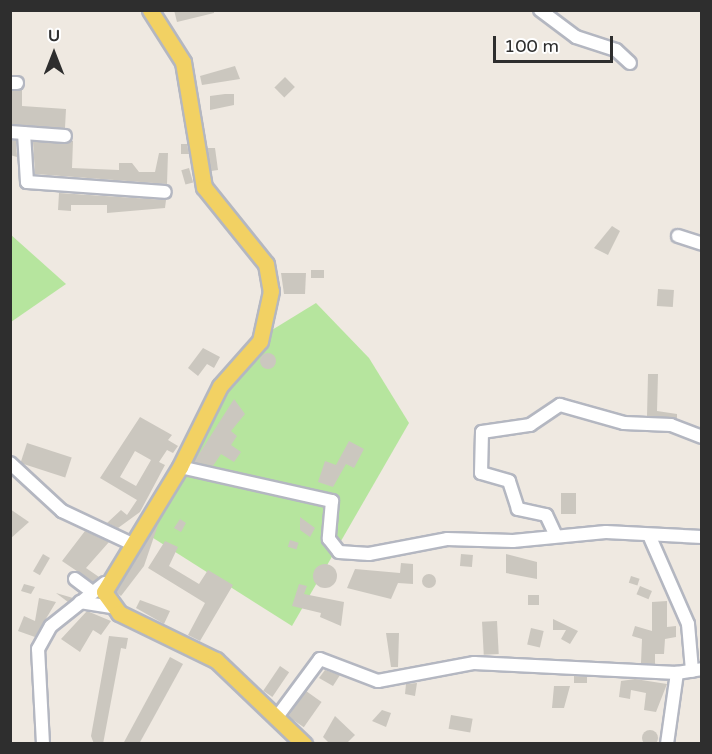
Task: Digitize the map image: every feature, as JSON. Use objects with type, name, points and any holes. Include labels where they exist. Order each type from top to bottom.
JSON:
[{"type":"main road","points":[[150,10],[183,62],[204,188],[266,264],[271,291],[260,341],[220,386],[180,467],[98,588],[112,607],[216,660],[304,744]]},
{"type":"street","points":[[540,10],[576,37],[616,50],[630,63]]},
{"type":"street","points":[[10,132],[65,136]]},
{"type":"street","points":[[24,133],[27,182],[165,192]]},
{"type":"street","points":[[678,236],[702,244]]},
{"type":"street","points":[[556,537],[551,519],[518,509],[509,481],[481,473],[482,432],[530,425],[560,405],[624,423],[671,425],[702,437]]},
{"type":"street","points":[[10,463],[62,511],[130,543]]},
{"type":"street","points":[[180,467],[332,501],[329,539],[339,552],[369,554],[447,539],[556,537],[606,532],[702,537]]},
{"type":"street","points":[[277,717],[320,659],[378,681],[474,663],[677,673],[697,670],[688,624],[662,576],[649,535]]},
{"type":"street","points":[[75,579],[98,588]]},
{"type":"street","points":[[43,744],[38,649],[51,626],[98,588]]},
{"type":"street","points":[[80,602],[112,607]]},
{"type":"street","points":[[667,744],[677,673]]},
{"type":"green space","points":[[10,234],[66,284],[11,322],[10,322]]},
{"type":"green space","points":[[316,303],[369,358],[409,423],[292,626],[139,529],[244,347]]},
{"type":"building","points":[[174,10],[214,10],[214,13],[177,22]]},
{"type":"building","points":[[235,66],[240,79],[202,85],[200,76]]},
{"type":"building","points":[[285,77],[295,87],[284,98],[274,88]]},
{"type":"building","points":[[22,89],[22,106],[66,109],[65,128],[10,124],[10,91]]},
{"type":"building","points":[[234,94],[234,105],[210,110],[210,96]]},
{"type":"building","points":[[10,140],[16,141],[17,157],[10,155]]},
{"type":"building","points":[[73,141],[72,168],[119,170],[119,163],[132,163],[139,172],[155,172],[159,153],[168,153],[167,184],[35,174],[33,142]]},
{"type":"building","points":[[181,144],[187,144],[189,154],[181,154]]},
{"type":"building","points":[[207,148],[215,148],[218,170],[211,171]]},
{"type":"building","points":[[189,168],[193,182],[185,185],[181,170]]},
{"type":"building","points":[[59,193],[166,200],[165,208],[107,213],[107,205],[71,205],[71,211],[58,210]]},
{"type":"building","points":[[612,226],[620,231],[608,255],[594,248]]},
{"type":"building","points":[[311,270],[324,270],[324,278],[311,278]]},
{"type":"building","points":[[281,273],[306,273],[305,294],[284,294]]},
{"type":"building","points":[[658,289],[674,290],[673,307],[657,306]]},
{"type":"building","points":[[203,348],[220,357],[214,368],[207,364],[198,376],[188,368]]},
{"type":"building","points":[[268,353],[274,355],[276,361],[274,367],[268,369],[262,367],[260,361],[262,355]]},
{"type":"building","points":[[648,374],[658,374],[657,411],[677,414],[677,418],[647,416]]},
{"type":"building","points":[[234,399],[245,414],[231,431],[237,436],[231,445],[241,452],[234,462],[221,454],[213,466],[194,462]]},
{"type":"building","points":[[140,417],[172,435],[168,440],[178,446],[173,453],[167,450],[159,462],[165,465],[140,512],[118,528],[107,523],[121,510],[127,515],[137,500],[100,478]],"holes":[[[135,451],[151,460],[136,486],[120,477]]]},
{"type":"building","points":[[349,441],[364,449],[354,468],[346,464],[333,487],[318,482],[325,461],[336,465]]},
{"type":"building","points":[[27,443],[72,458],[65,477],[21,463]]},
{"type":"building","points":[[561,493],[576,493],[576,514],[561,514]]},
{"type":"building","points":[[10,509],[29,522],[10,539]]},
{"type":"building","points":[[161,516],[144,566],[121,596],[116,592]]},
{"type":"building","points":[[300,517],[315,528],[310,537],[300,530]]},
{"type":"building","points":[[180,519],[186,523],[181,532],[174,528]]},
{"type":"building","points":[[85,531],[109,542],[86,568],[99,577],[93,582],[62,561]]},
{"type":"building","points":[[290,540],[299,543],[296,549],[288,547]]},
{"type":"building","points":[[165,541],[178,547],[169,566],[199,584],[208,570],[233,585],[200,641],[188,635],[205,603],[148,568]]},
{"type":"building","points":[[43,554],[50,558],[40,575],[33,571]]},
{"type":"building","points":[[461,554],[473,555],[472,567],[460,566]]},
{"type":"building","points":[[506,554],[537,562],[537,579],[506,573]]},
{"type":"building","points":[[401,563],[413,564],[413,584],[398,583],[391,599],[347,588],[355,569],[400,573]]},
{"type":"building","points":[[325,564],[330,565],[336,571],[336,581],[330,587],[325,588],[320,587],[314,581],[313,576],[314,571],[320,565]]},
{"type":"building","points":[[429,574],[434,576],[436,581],[434,586],[429,588],[424,586],[422,581],[424,576]]},
{"type":"building","points":[[631,576],[640,579],[637,585],[629,583]]},
{"type":"building","points":[[24,584],[35,587],[31,594],[21,591]]},
{"type":"building","points":[[299,584],[307,586],[304,594],[344,602],[341,626],[320,617],[321,613],[292,606]]},
{"type":"building","points":[[640,586],[652,591],[648,599],[636,594]]},
{"type":"building","points":[[56,593],[73,598],[68,602]]},
{"type":"building","points":[[528,595],[539,595],[539,605],[528,605]]},
{"type":"building","points":[[39,598],[56,602],[35,637],[18,631],[24,616],[35,621]]},
{"type":"building","points":[[140,600],[170,611],[164,624],[136,608]]},
{"type":"building","points":[[667,601],[667,627],[676,626],[676,637],[665,639],[664,654],[655,654],[655,664],[641,663],[642,639],[632,636],[635,626],[652,631],[652,602]]},
{"type":"building","points":[[87,611],[111,621],[101,635],[93,630],[80,652],[61,639]]},
{"type":"building","points":[[553,619],[578,631],[570,644],[561,639],[566,630],[553,630]]},
{"type":"building","points":[[497,621],[499,654],[484,655],[482,622]]},
{"type":"building","points":[[531,628],[544,631],[540,647],[527,645]]},
{"type":"building","points":[[386,633],[399,633],[398,667],[391,667]]},
{"type":"building","points":[[109,636],[128,638],[126,649],[121,648],[103,744],[94,744],[91,736]]},
{"type":"building","points":[[170,657],[183,664],[139,744],[123,744]]},
{"type":"building","points":[[280,666],[289,672],[272,697],[263,691]]},
{"type":"building","points":[[325,670],[340,675],[333,686],[319,678]]},
{"type":"building","points":[[574,676],[587,677],[587,683],[574,683]]},
{"type":"building","points":[[635,679],[667,684],[656,712],[644,710],[646,693],[631,690],[630,699],[619,697],[621,681]]},
{"type":"building","points":[[417,683],[415,696],[405,694],[406,684]]},
{"type":"building","points":[[554,686],[570,686],[564,708],[552,708]]},
{"type":"building","points":[[306,691],[322,702],[304,727],[288,716]]},
{"type":"building","points":[[382,710],[391,713],[386,727],[372,721]]},
{"type":"building","points":[[451,715],[473,719],[470,733],[449,729]]},
{"type":"building","points":[[335,716],[355,735],[346,744],[330,744],[323,737]]},
{"type":"building","points":[[650,730],[656,732],[658,738],[656,744],[650,746],[644,744],[642,738],[644,732]]}]
